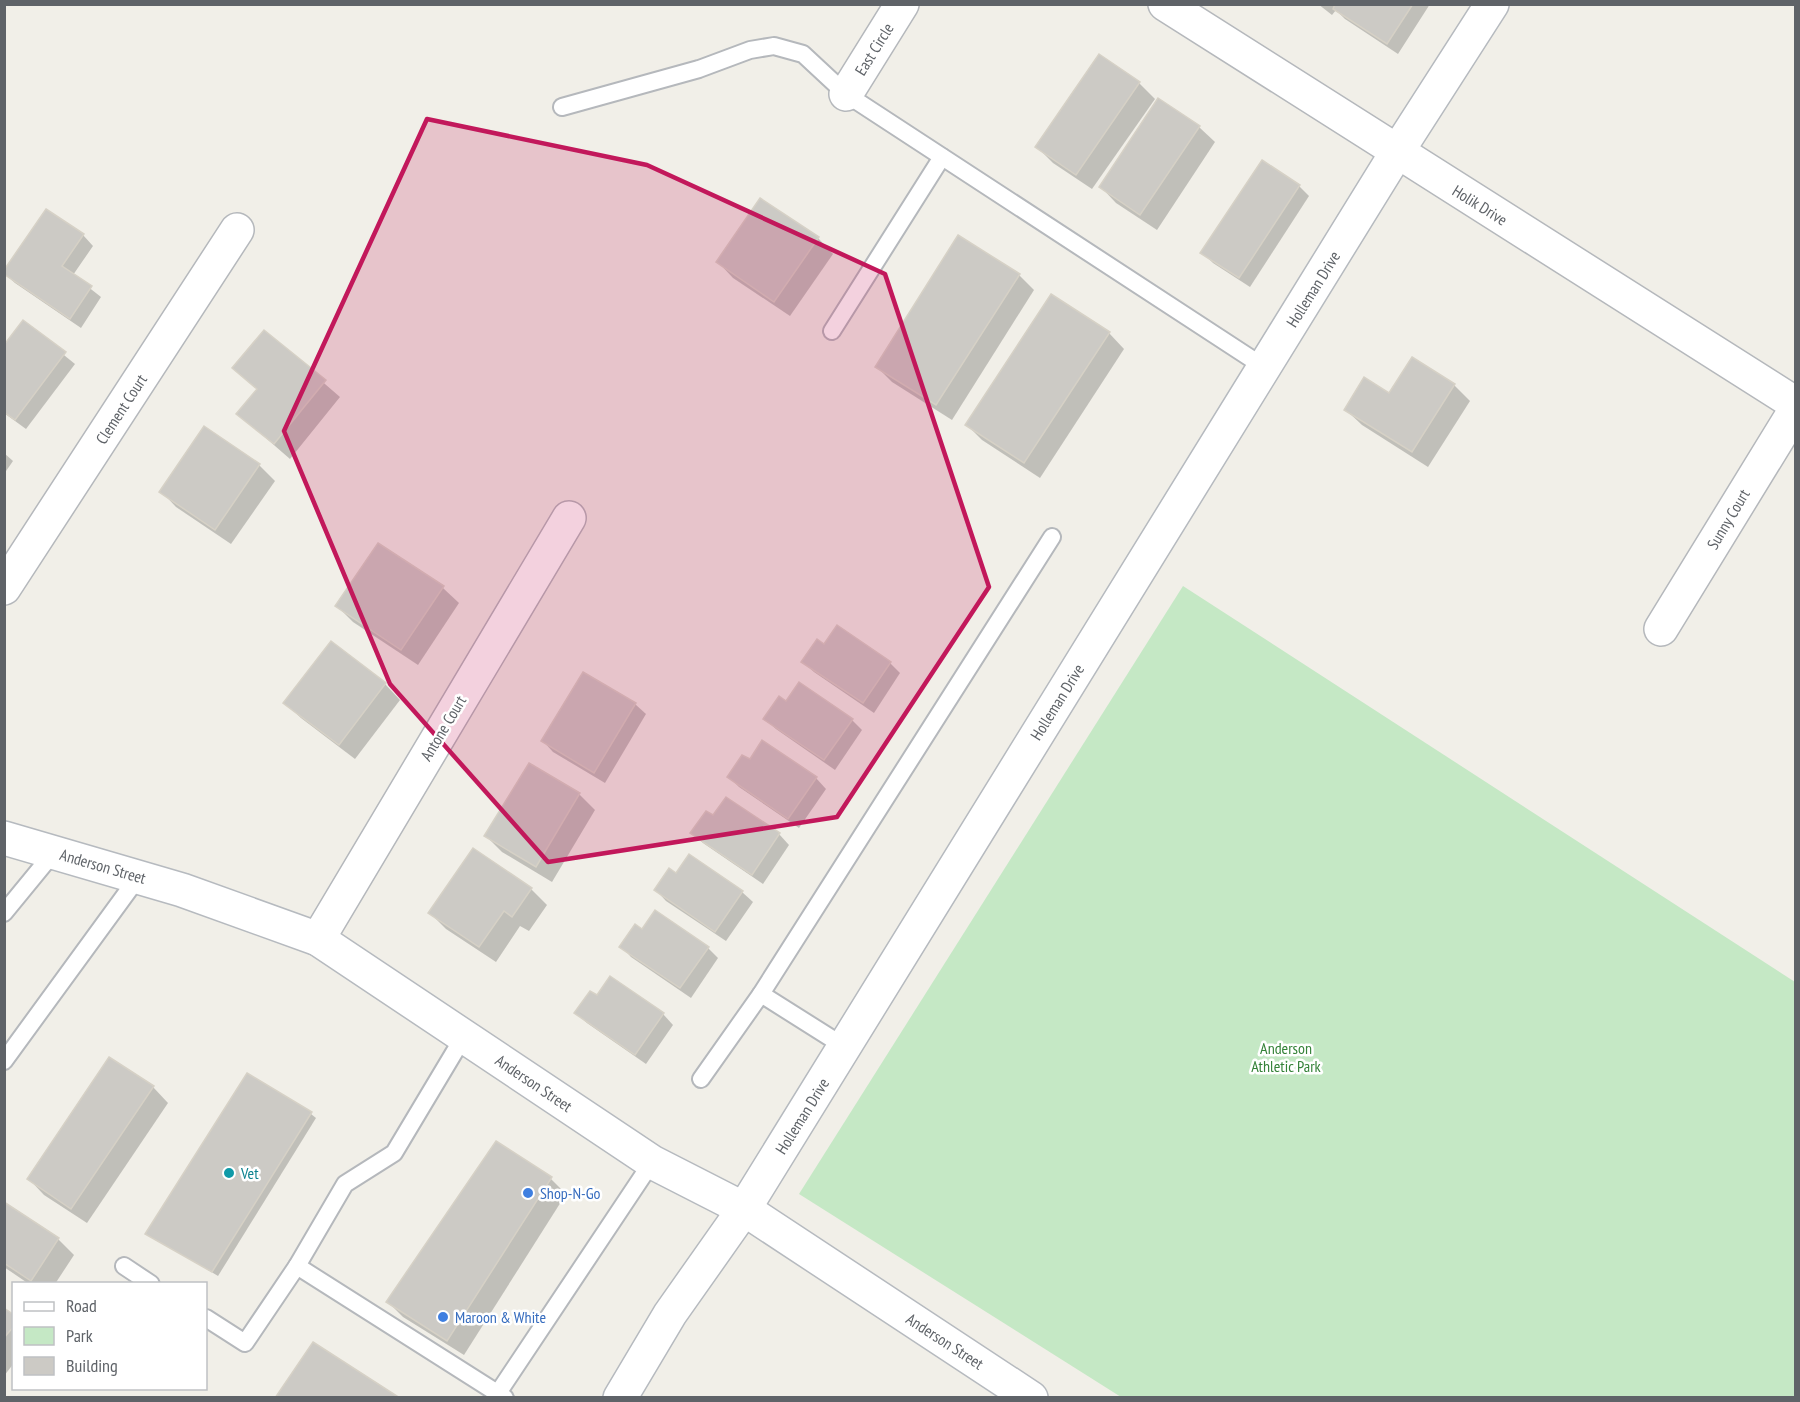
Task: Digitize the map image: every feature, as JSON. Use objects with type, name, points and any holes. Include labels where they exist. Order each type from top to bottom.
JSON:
[{"type":"street","name":"East Circle","points":[[846,94],[902,4]]},
{"type":"street","name":"Holik Drive","points":[[1165,4],[1796,404]]},
{"type":"street","name":"Holleman Drive","points":[[620,1398],[670,1314],[744,1209],[1397,152],[1492,4]]},
{"type":"street","name":"Clement Court","points":[[4,588],[237,230]]},
{"type":"street","name":"Sunny Court","points":[[1661,629],[1796,409]]},
{"type":"street","name":"Antone Court","points":[[318,939],[569,518]]},
{"type":"street","name":"Anderson Street","points":[[4,838],[139,876],[318,939],[652,1162],[744,1209],[1031,1398]]},
{"type":"lane","points":[[562,107],[699,69],[750,50],[774,46],[803,54],[846,94],[1264,367]]},
{"type":"lane","points":[[832,331],[942,157]]},
{"type":"lane","points":[[701,1079],[761,994],[1052,537]]},
{"type":"lane","points":[[4,913],[54,852]]},
{"type":"lane","points":[[4,1061],[139,876]]},
{"type":"lane","points":[[761,994],[845,1047]]},
{"type":"lane","points":[[207,1319],[245,1343],[297,1266],[345,1185],[394,1153],[464,1036]]},
{"type":"lane","points":[[297,1266],[502,1395],[652,1162]]},
{"type":"lane","points":[[124,1266],[148,1282]]},
{"type":"highlighted area","points":[[427,119],[647,165],[885,274],[989,587],[837,817],[548,862],[390,684],[284,431]]},
{"type":"green space","name":"Anderson Athletic Park","points":[[1183,586],[1795,982],[1795,1397],[1121,1397],[799,1194]]},
{"type":"building","points":[[1335,4],[1413,4],[1387,44],[1333,9]]},
{"type":"building","points":[[1099,54],[1140,82],[1076,175],[1035,147]]},
{"type":"building","points":[[1158,98],[1200,126],[1140,215],[1099,187]]},
{"type":"building","points":[[1262,160],[1300,185],[1239,278],[1200,253]]},
{"type":"building","points":[[760,198],[819,237],[774,302],[716,262]]},
{"type":"building","points":[[46,209],[84,234],[62,266],[92,286],[70,319],[4,274],[4,270]]},
{"type":"building","points":[[958,235],[1020,274],[936,405],[875,367]]},
{"type":"building","points":[[1051,294],[1110,332],[1024,463],[965,425]]},
{"type":"building","points":[[23,320],[66,352],[15,420],[4,412],[4,345]]},
{"type":"building","points":[[264,330],[326,380],[274,444],[236,414],[257,389],[232,368]]},
{"type":"building","points":[[1412,357],[1455,384],[1412,452],[1344,410],[1364,377],[1389,393]]},
{"type":"building","points":[[204,426],[260,464],[215,530],[159,492]]},
{"type":"building","points":[[378,543],[444,586],[401,650],[335,606]]},
{"type":"building","points":[[837,625],[891,662],[863,703],[801,662],[817,639],[824,644]]},
{"type":"building","points":[[331,641],[386,683],[339,745],[283,703]]},
{"type":"building","points":[[583,672],[636,703],[594,773],[541,741]]},
{"type":"building","points":[[799,682],[853,719],[824,760],[763,719],[779,696],[786,701]]},
{"type":"building","points":[[762,740],[817,777],[788,819],[727,777],[742,755],[750,759]]},
{"type":"building","points":[[529,763],[580,793],[536,867],[484,836]]},
{"type":"building","points":[[726,797],[780,833],[752,875],[690,833],[706,811],[713,815]]},
{"type":"building","points":[[473,848],[532,888],[512,917],[504,911],[479,947],[428,913]]},
{"type":"building","points":[[689,854],[743,891],[715,932],[654,890],[669,868],[676,873]]},
{"type":"building","points":[[655,910],[709,947],[680,988],[619,947],[635,924],[642,929]]},
{"type":"building","points":[[610,976],[664,1013],[635,1055],[574,1013],[590,991],[597,995]]},
{"type":"building","points":[[109,1057],[154,1086],[71,1209],[27,1179]]},
{"type":"building","name":"Vet","points":[[247,1073],[312,1112],[212,1272],[145,1234]]},
{"type":"building","points":[[496,1141],[552,1177],[447,1341],[386,1302]]},
{"type":"building","points":[[4,1202],[59,1238],[31,1281],[4,1263]]},
{"type":"building","points":[[4,1308],[12,1314],[12,1328],[4,1338]]},
{"type":"building","points":[[313,1342],[400,1398],[275,1398]]},
{"type":"place","name":"Vet","points":[[229,1173]]},
{"type":"place","name":"Shop-N-Go","points":[[528,1193]]},
{"type":"place","name":"Maroon & White","points":[[443,1317]]}]
